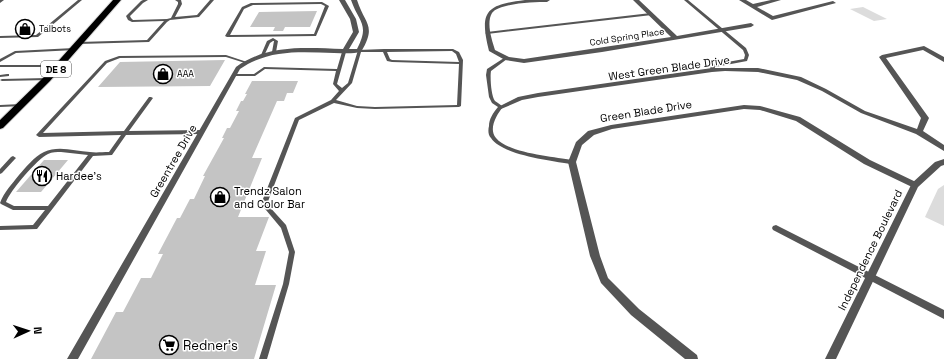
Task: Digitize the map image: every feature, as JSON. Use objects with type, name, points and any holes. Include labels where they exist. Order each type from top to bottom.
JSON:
[{"type":"highway","name":"DE 8","points":[[0,126],[47,79],[117,0]]},
{"type":"highway","points":[[109,10],[126,0]]},
{"type":"street","points":[[342,0],[355,23],[356,32],[344,52]]},
{"type":"street","points":[[354,0],[365,21],[368,31],[359,51]]},
{"type":"street","points":[[505,59],[492,51],[488,34],[488,15],[490,12],[502,5],[547,0]]},
{"type":"street","points":[[636,0],[676,38]]},
{"type":"street","points":[[742,0],[772,18],[832,3],[827,0]]},
{"type":"street","points":[[752,6],[778,0]]},
{"type":"street","name":"Cold Spring Place","points":[[505,59],[524,61],[602,50],[751,25]]},
{"type":"street","points":[[919,132],[924,118],[882,57],[924,48],[944,60]]},
{"type":"street","name":"Greentree Drive","points":[[72,359],[238,68],[245,62],[274,52],[359,51]]},
{"type":"street","name":"West Green Blade Drive","points":[[501,107],[520,98],[538,95],[712,70],[758,70],[799,78],[863,112],[919,132],[944,150]]},
{"type":"street","name":"Green Blade Drive","points":[[572,162],[579,144],[591,133],[600,130],[744,107],[760,108],[798,119],[867,162],[915,185]]},
{"type":"street","points":[[572,162],[595,256],[604,280],[635,312],[693,359]]},
{"type":"street","name":"Independence Boulevard","points":[[830,359],[915,185],[938,164],[944,162]]},
{"type":"street","points":[[776,228],[944,315]]},
{"type":"lane","points":[[0,37],[37,36],[80,0]]},
{"type":"lane","points":[[146,0],[128,16],[129,19],[132,21],[170,20],[198,16],[212,0]]},
{"type":"lane","points":[[0,61],[15,52],[148,41],[170,20],[180,4],[180,1],[177,0]]},
{"type":"lane","points":[[686,0],[746,49],[746,60],[713,66],[712,70]]},
{"type":"lane","points":[[263,55],[268,42],[274,37],[316,35],[327,6],[322,3],[252,4],[243,8],[227,36],[274,37]]},
{"type":"lane","points":[[488,34],[650,14]]},
{"type":"lane","points":[[274,37],[276,41],[274,52]]},
{"type":"lane","points":[[384,50],[388,60],[392,61],[461,63]]},
{"type":"lane","points":[[263,359],[286,284],[292,252],[284,227],[264,204],[298,119],[333,101],[350,83],[359,51],[453,50],[458,53],[461,63],[459,106],[375,108],[357,107],[333,101]]},
{"type":"lane","points":[[342,91],[335,84],[344,52]]},
{"type":"lane","points":[[202,132],[39,135],[106,62],[119,57],[226,56],[245,62]]},
{"type":"lane","points":[[505,59],[489,70],[488,75],[494,102],[501,107],[497,111],[491,123],[492,136],[495,140],[515,152],[572,162]]},
{"type":"lane","points":[[0,66],[59,66]]},
{"type":"lane","points":[[234,75],[255,75],[264,68],[339,70]]},
{"type":"lane","points":[[1,79],[47,79]]},
{"type":"lane","points":[[50,208],[12,208],[3,203],[2,197],[35,162],[44,154],[51,151],[110,154],[151,98]]},
{"type":"lane","points":[[0,106],[21,105]]},
{"type":"lane","points":[[0,228],[35,227],[92,154]]},
{"type":"lane","points":[[0,172],[13,158]]},
{"type":"shaded area","points":[[863,7],[887,19],[874,21],[850,9]]},
{"type":"shaded area","points":[[944,185],[944,226],[925,217],[938,189]]},
{"type":"building","points":[[317,11],[310,27],[285,27],[283,31],[273,31],[275,27],[250,27],[259,12]]},
{"type":"building","name":"AAA","points":[[225,60],[210,86],[98,87],[120,62]]},
{"type":"building","points":[[252,81],[298,81],[293,93],[287,93],[284,101],[277,101],[252,158],[262,158],[238,217],[269,217],[256,251],[266,251],[255,285],[276,285],[254,359],[91,359],[116,312],[123,312],[141,278],[151,278],[163,254],[158,254],[177,218],[180,218],[190,199],[194,199],[205,176],[203,176],[224,138],[222,138],[227,128],[230,128],[239,111],[236,111],[241,101],[243,101],[247,94],[245,94]]},
{"type":"building","name":"Hardee's","points":[[44,160],[68,160],[41,192],[16,192]]},
{"type":"place","name":"Talbots","points":[[25,29]]},
{"type":"place","name":"AAA","points":[[163,74]]},
{"type":"place","name":"Hardee's","points":[[42,176]]},
{"type":"place","name":"Trendz Salon and Color Bar","points":[[220,197]]},
{"type":"place","name":"Redner's","points":[[169,345]]}]
